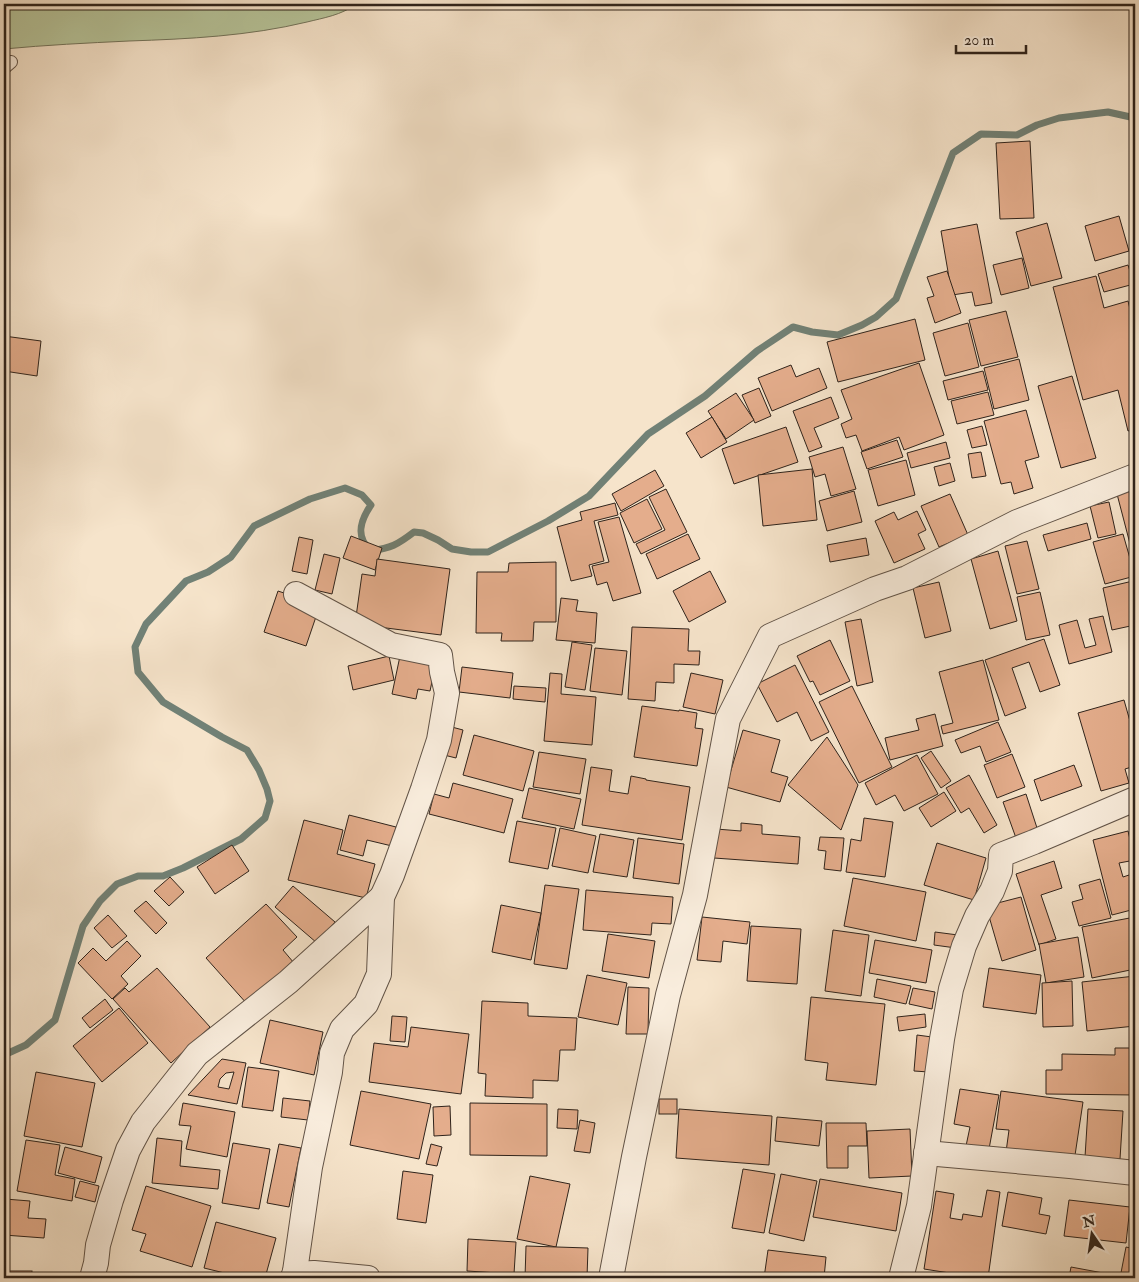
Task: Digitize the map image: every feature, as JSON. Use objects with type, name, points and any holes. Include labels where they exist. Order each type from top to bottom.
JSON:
[{"type":"street","points":[[612,1278],[634,1157],[668,995],[695,895],[728,720],[770,636],[875,589],[907,578],[1017,522],[1135,476]]},
{"type":"street","points":[[296,594],[391,645],[440,655],[447,693],[439,740],[392,875],[382,897],[379,974],[366,1004],[342,1029],[332,1053],[330,1072],[310,1167],[294,1276],[314,1273],[368,1278]]},
{"type":"street","points":[[901,1278],[919,1206],[942,1039],[951,989],[964,946],[1000,872],[1001,854],[1134,804]]},
{"type":"street","points":[[92,1278],[98,1245],[111,1200],[128,1150],[143,1122],[197,1054],[288,982],[382,897]]},
{"type":"street","points":[[926,1154],[1135,1173]]},
{"type":"green space","points":[[4,4],[356,4],[345,11],[326,17],[285,27],[241,34],[4,49]]},
{"type":"building","points":[[1030,141],[1034,218],[1000,219],[996,143]]},
{"type":"building","points":[[1119,216],[1129,251],[1095,261],[1085,226]]},
{"type":"building","points":[[1047,223],[1062,278],[1031,286],[1016,232]]},
{"type":"building","points":[[977,224],[992,303],[975,306],[972,292],[952,295],[941,231]]},
{"type":"building","points":[[1022,258],[1029,288],[1001,295],[993,265]]},
{"type":"building","points":[[1128,265],[1134,284],[1104,292],[1098,274]]},
{"type":"building","points":[[947,271],[961,313],[935,323],[927,298],[934,296],[927,277]]},
{"type":"building","points":[[1096,276],[1104,308],[1128,301],[1135,329],[1135,429],[1128,431],[1118,390],[1083,400],[1053,287]]},
{"type":"building","points":[[1006,311],[1018,357],[981,366],[969,320]]},
{"type":"building","points":[[915,319],[925,360],[838,382],[827,342]]},
{"type":"building","points":[[968,323],[979,367],[945,376],[933,333]]},
{"type":"building","points":[[4,336],[41,341],[37,376],[4,371]]},
{"type":"building","points":[[1019,359],[1029,400],[994,409],[984,368]]},
{"type":"building","points":[[919,363],[944,435],[904,450],[899,437],[862,451],[856,435],[846,438],[841,424],[852,419],[841,390]]},
{"type":"building","points":[[791,365],[796,377],[819,368],[827,388],[772,411],[758,378]]},
{"type":"building","points":[[983,371],[988,390],[948,400],[943,381]]},
{"type":"building","points":[[1072,376],[1096,458],[1061,468],[1038,386]]},
{"type":"building","points":[[759,388],[771,416],[755,423],[742,395]]},
{"type":"building","points":[[988,392],[994,415],[957,424],[951,401]]},
{"type":"building","points":[[736,393],[754,420],[726,439],[708,411]]},
{"type":"building","points":[[831,397],[839,418],[814,428],[822,447],[809,452],[793,411]]},
{"type":"building","points":[[1026,410],[1039,457],[1025,461],[1033,488],[1014,494],[1011,482],[1001,484],[984,421]]},
{"type":"building","points":[[712,417],[727,442],[701,458],[686,433]]},
{"type":"building","points":[[982,426],[987,445],[972,448],[967,430]]},
{"type":"building","points":[[786,427],[798,462],[734,484],[722,449]]},
{"type":"building","points":[[897,440],[903,457],[867,469],[861,452]]},
{"type":"building","points":[[946,442],[950,458],[911,468],[907,453]]},
{"type":"building","points":[[843,447],[856,489],[831,496],[825,474],[815,477],[809,457]]},
{"type":"building","points":[[981,452],[986,476],[972,478],[968,454]]},
{"type":"building","points":[[906,460],[915,495],[878,506],[868,470]]},
{"type":"building","points":[[950,463],[955,481],[939,486],[934,467]]},
{"type":"building","points":[[812,469],[817,520],[763,526],[758,475]]},
{"type":"building","points":[[655,470],[664,486],[621,511],[612,494]]},
{"type":"building","points":[[666,489],[687,532],[641,554],[636,544],[665,530],[649,497]]},
{"type":"building","points":[[1135,489],[1135,563],[1117,494]]},
{"type":"building","points":[[854,491],[862,522],[827,531],[819,501]]},
{"type":"building","points":[[950,494],[968,535],[939,547],[921,506]]},
{"type":"building","points":[[647,499],[662,529],[634,543],[620,513]]},
{"type":"building","points":[[1109,502],[1116,534],[1098,538],[1090,506]]},
{"type":"building","points":[[615,503],[618,515],[594,521],[604,561],[589,565],[592,576],[571,581],[557,527],[582,520],[580,512]]},
{"type":"building","points":[[917,511],[926,530],[918,534],[925,549],[894,563],[875,521],[894,512],[898,520]]},
{"type":"building","points":[[619,517],[641,593],[613,601],[607,582],[597,585],[592,566],[609,562],[598,522]]},
{"type":"building","points":[[1087,523],[1091,539],[1048,551],[1043,535]]},
{"type":"building","points":[[688,534],[700,559],[657,579],[646,554]]},
{"type":"building","points":[[1123,534],[1135,576],[1105,584],[1093,542]]},
{"type":"building","points":[[351,536],[382,548],[375,570],[343,558]]},
{"type":"building","points":[[299,537],[313,540],[307,574],[292,571]]},
{"type":"building","points":[[866,538],[869,555],[830,562],[827,545]]},
{"type":"building","points":[[1027,541],[1039,589],[1017,594],[1005,546]]},
{"type":"building","points":[[998,551],[1017,621],[990,629],[971,559]]},
{"type":"building","points":[[324,554],[340,558],[332,594],[315,590]]},
{"type":"building","points":[[377,559],[450,569],[441,635],[355,624],[362,574],[375,576]]},
{"type":"building","points":[[556,562],[556,622],[534,622],[533,641],[501,641],[502,633],[476,633],[477,572],[508,572],[509,563]]},
{"type":"building","points":[[710,571],[726,602],[689,622],[673,591]]},
{"type":"building","points":[[1133,581],[1135,591],[1135,625],[1112,630],[1103,588]]},
{"type":"building","points":[[939,582],[951,631],[925,638],[913,588]]},
{"type":"building","points":[[278,591],[320,605],[306,646],[264,632]]},
{"type":"building","points":[[1040,592],[1050,635],[1026,640],[1017,597]]},
{"type":"building","points":[[561,598],[578,600],[576,611],[597,613],[595,643],[556,640]]},
{"type":"building","points":[[1103,616],[1112,652],[1069,664],[1059,625],[1077,620],[1085,648],[1096,645],[1089,619]]},
{"type":"building","points":[[861,619],[873,682],[857,686],[845,622]]},
{"type":"building","points":[[632,627],[689,629],[688,651],[700,651],[699,665],[674,664],[674,683],[656,682],[655,701],[628,699]]},
{"type":"building","points":[[1044,639],[1060,685],[1040,692],[1029,662],[1012,668],[1026,708],[1005,716],[985,660]]},
{"type":"building","points":[[830,640],[850,681],[820,695],[813,681],[810,682],[797,656]]},
{"type":"building","points":[[572,642],[592,645],[585,690],[565,687]]},
{"type":"building","points":[[595,648],[627,651],[622,695],[590,691]]},
{"type":"building","points":[[389,656],[394,680],[353,690],[348,666]]},
{"type":"building","points":[[400,656],[436,663],[430,691],[418,689],[416,699],[392,694]]},
{"type":"building","points":[[983,660],[999,720],[943,734],[941,726],[953,723],[939,672]]},
{"type":"building","points":[[795,665],[829,732],[811,741],[797,712],[777,722],[757,684]]},
{"type":"building","points":[[462,667],[513,673],[510,698],[459,692]]},
{"type":"building","points":[[550,673],[562,674],[561,694],[596,697],[592,745],[544,741]]},
{"type":"building","points":[[691,673],[723,680],[715,714],[683,707]]},
{"type":"building","points":[[514,686],[546,688],[545,702],[513,699]]},
{"type":"building","points":[[852,686],[892,767],[859,783],[819,702]]},
{"type":"building","points":[[1124,700],[1135,739],[1135,766],[1125,769],[1129,783],[1101,791],[1078,713]]},
{"type":"building","points":[[642,706],[697,713],[695,728],[703,729],[697,766],[634,757]]},
{"type":"building","points":[[935,714],[943,746],[890,760],[885,738],[919,730],[916,719]]},
{"type":"building","points":[[998,722],[1011,752],[986,762],[980,746],[961,753],[955,740]]},
{"type":"building","points":[[448,726],[463,730],[456,758],[440,754]]},
{"type":"building","points":[[743,730],[780,740],[771,772],[788,777],[780,802],[726,787]]},
{"type":"building","points":[[474,735],[534,751],[523,791],[463,775]]},
{"type":"building","points":[[827,737],[858,785],[841,830],[788,785]]},
{"type":"building","points":[[931,751],[951,781],[941,788],[921,758]]},
{"type":"building","points":[[539,752],[586,759],[580,794],[533,787]]},
{"type":"building","points":[[1012,754],[1025,787],[997,798],[984,765]]},
{"type":"building","points":[[917,755],[938,794],[904,811],[895,795],[876,805],[865,783]]},
{"type":"building","points":[[1074,765],[1082,786],[1041,801],[1034,780]]},
{"type":"building","points":[[591,767],[612,770],[609,791],[628,794],[631,776],[690,787],[682,840],[582,825]]},
{"type":"building","points":[[969,775],[997,825],[984,833],[969,808],[961,813],[946,788]]},
{"type":"building","points":[[453,783],[513,799],[504,833],[429,814],[434,794],[449,798]]},
{"type":"building","points":[[529,788],[581,799],[574,829],[522,818]]},
{"type":"building","points":[[944,792],[956,811],[931,827],[919,808]]},
{"type":"building","points":[[1026,794],[1038,831],[1016,838],[1003,802]]},
{"type":"building","points":[[349,815],[396,827],[392,846],[367,840],[363,856],[340,850]]},
{"type":"building","points":[[864,818],[893,822],[885,877],[846,872],[851,839],[861,841]]},
{"type":"building","points":[[304,820],[343,830],[337,854],[375,864],[366,898],[288,880]]},
{"type":"building","points":[[517,821],[556,828],[548,869],[509,862]]},
{"type":"building","points":[[741,823],[762,825],[762,834],[800,837],[798,864],[714,858],[716,829],[741,831]]},
{"type":"building","points":[[560,828],[596,836],[588,873],[552,866]]},
{"type":"building","points":[[1128,831],[1135,860],[1119,863],[1123,877],[1135,873],[1135,909],[1112,915],[1093,840]]},
{"type":"building","points":[[600,834],[634,840],[627,877],[593,872]]},
{"type":"building","points":[[820,837],[844,838],[841,871],[824,869],[826,851],[818,850]]},
{"type":"building","points":[[638,838],[684,844],[679,884],[633,878]]},
{"type":"building","points":[[937,843],[986,858],[974,900],[924,885]]},
{"type":"building","points":[[232,845],[249,871],[215,894],[197,867]]},
{"type":"building","points":[[1054,861],[1062,888],[1041,895],[1056,939],[1039,945],[1016,874]]},
{"type":"building","points":[[170,877],[184,892],[169,906],[154,891]]},
{"type":"building","points":[[853,878],[926,892],[916,941],[844,926]]},
{"type":"building","points":[[1100,879],[1111,918],[1079,926],[1072,902],[1083,899],[1079,885]]},
{"type":"building","points":[[545,885],[579,889],[567,969],[534,964]]},
{"type":"building","points":[[293,886],[335,922],[317,943],[275,907]]},
{"type":"building","points":[[586,890],[673,897],[671,924],[652,923],[651,935],[583,930]]},
{"type":"building","points":[[1021,897],[1036,950],[1002,961],[986,906]]},
{"type":"building","points":[[146,901],[167,923],[156,934],[134,911]]},
{"type":"building","points":[[266,904],[297,937],[283,950],[294,963],[248,1005],[206,958]]},
{"type":"building","points":[[501,905],[541,913],[531,960],[492,952]]},
{"type":"building","points":[[108,915],[127,936],[112,948],[94,928]]},
{"type":"building","points":[[702,917],[750,922],[747,944],[723,941],[721,962],[697,960]]},
{"type":"building","points":[[1135,917],[1135,969],[1092,978],[1082,927]]},
{"type":"building","points":[[751,926],[801,929],[797,984],[747,981]]},
{"type":"building","points":[[833,930],[869,935],[861,996],[825,991]]},
{"type":"building","points":[[935,932],[958,935],[956,948],[934,945]]},
{"type":"building","points":[[608,934],[655,941],[649,978],[602,971]]},
{"type":"building","points":[[1078,937],[1084,977],[1046,983],[1039,944]]},
{"type":"building","points":[[875,940],[932,950],[926,983],[869,973]]},
{"type":"building","points":[[127,941],[141,956],[121,976],[128,984],[112,999],[78,963],[93,948],[106,961]]},
{"type":"building","points":[[157,968],[210,1027],[171,1063],[113,999],[125,988],[129,992]]},
{"type":"building","points":[[989,968],[1041,975],[1036,1014],[983,1007]]},
{"type":"building","points":[[587,975],[627,983],[618,1025],[578,1017]]},
{"type":"building","points":[[1135,976],[1135,1026],[1087,1031],[1082,982]]},
{"type":"building","points":[[877,979],[911,986],[906,1004],[874,997]]},
{"type":"building","points":[[1072,981],[1073,1026],[1043,1027],[1042,983]]},
{"type":"building","points":[[628,987],[649,988],[648,1034],[626,1034]]},
{"type":"building","points":[[913,988],[935,992],[932,1009],[909,1004]]},
{"type":"building","points":[[811,997],[885,1004],[876,1085],[826,1080],[828,1063],[805,1060]]},
{"type":"building","points":[[105,999],[113,1010],[90,1028],[82,1018]]},
{"type":"building","points":[[482,1001],[528,1003],[528,1016],[577,1018],[575,1050],[560,1050],[558,1081],[533,1080],[533,1098],[485,1096],[486,1074],[478,1073]]},
{"type":"building","points":[[119,1008],[148,1043],[102,1082],[73,1046]]},
{"type":"building","points":[[925,1014],[926,1027],[899,1031],[897,1017]]},
{"type":"building","points":[[392,1016],[407,1017],[405,1042],[390,1041]]},
{"type":"building","points":[[270,1020],[323,1032],[314,1075],[260,1063]]},
{"type":"building","points":[[411,1027],[469,1034],[461,1094],[369,1082],[374,1043],[408,1047]]},
{"type":"building","points":[[917,1035],[932,1037],[929,1072],[914,1071]]},
{"type":"building","points":[[1115,1048],[1135,1048],[1135,1095],[1046,1094],[1046,1070],[1062,1070],[1062,1054],[1115,1055]]},
{"type":"building","points":[[222,1059],[246,1063],[237,1104],[188,1095]],"holes":[[[234,1072],[229,1089],[218,1087],[220,1079],[226,1073]]]},
{"type":"building","points":[[248,1067],[279,1071],[273,1111],[242,1107]]},
{"type":"building","points":[[36,1072],[95,1083],[82,1147],[24,1136]]},
{"type":"building","points":[[960,1089],[999,1095],[989,1149],[966,1146],[970,1127],[954,1124]]},
{"type":"building","points":[[361,1091],[431,1104],[419,1159],[350,1145]]},
{"type":"building","points":[[1001,1091],[1083,1102],[1074,1162],[1006,1152],[1009,1130],[996,1129]]},
{"type":"building","points":[[283,1098],[310,1101],[308,1120],[281,1117]]},
{"type":"building","points":[[659,1099],[677,1099],[677,1114],[659,1114]]},
{"type":"building","points":[[183,1103],[235,1112],[227,1157],[186,1149],[191,1126],[179,1125]]},
{"type":"building","points":[[470,1103],[547,1104],[547,1156],[470,1155]]},
{"type":"building","points":[[450,1106],[451,1135],[434,1136],[433,1107]]},
{"type":"building","points":[[558,1109],[578,1110],[577,1129],[557,1128]]},
{"type":"building","points":[[679,1109],[772,1116],[769,1165],[676,1158]]},
{"type":"building","points":[[1088,1109],[1123,1111],[1120,1159],[1085,1157]]},
{"type":"building","points":[[777,1117],[822,1121],[819,1146],[775,1141]]},
{"type":"building","points":[[580,1120],[595,1123],[590,1153],[574,1151]]},
{"type":"building","points":[[826,1123],[866,1123],[867,1146],[848,1146],[848,1168],[827,1168]]},
{"type":"building","points":[[910,1129],[912,1176],[869,1178],[867,1131]]},
{"type":"building","points":[[157,1138],[182,1141],[180,1166],[220,1170],[218,1189],[152,1183]]},
{"type":"building","points":[[26,1140],[60,1145],[55,1175],[75,1179],[72,1201],[17,1191]]},
{"type":"building","points":[[233,1143],[270,1149],[259,1209],[222,1203]]},
{"type":"building","points":[[279,1144],[301,1148],[289,1207],[267,1203]]},
{"type":"building","points":[[431,1144],[442,1147],[437,1166],[426,1164]]},
{"type":"building","points":[[65,1147],[102,1157],[95,1183],[58,1173]]},
{"type":"building","points":[[743,1169],[775,1174],[764,1233],[732,1228]]},
{"type":"building","points":[[403,1171],[433,1175],[426,1223],[397,1219]]},
{"type":"building","points":[[781,1174],[817,1181],[804,1241],[769,1233]]},
{"type":"building","points":[[530,1176],[570,1184],[556,1247],[517,1239]]},
{"type":"building","points":[[820,1179],[902,1193],[896,1231],[813,1217]]},
{"type":"building","points":[[80,1181],[99,1186],[95,1202],[75,1197]]},
{"type":"building","points":[[146,1186],[211,1206],[192,1267],[140,1251],[146,1234],[132,1230]]},
{"type":"building","points":[[987,1190],[1000,1192],[988,1278],[955,1278],[956,1274],[924,1269],[936,1191],[954,1194],[950,1218],[962,1220],[963,1214],[982,1217]]},
{"type":"building","points":[[1008,1192],[1042,1198],[1039,1214],[1050,1216],[1046,1234],[1002,1226]]},
{"type":"building","points":[[5,1199],[30,1201],[28,1218],[46,1219],[44,1238],[4,1235]]},
{"type":"building","points":[[1069,1200],[1130,1207],[1126,1243],[1064,1236]]},
{"type":"building","points":[[216,1222],[276,1238],[265,1278],[245,1278],[204,1268]]},
{"type":"building","points":[[468,1239],[516,1242],[514,1274],[467,1271]]},
{"type":"building","points":[[526,1246],[588,1248],[587,1278],[525,1278]]},
{"type":"building","points":[[1126,1247],[1135,1249],[1135,1278],[1120,1278]]},
{"type":"building","points":[[768,1250],[826,1257],[824,1278],[764,1278]]},
{"type":"building","points":[[1071,1267],[1114,1275],[1113,1278],[1069,1278]]},
{"type":"building","points":[[4,1271],[32,1271],[32,1278],[4,1278]]},
{"type":"building","points":[[199,1274],[220,1278],[198,1278]]},
{"type":"waterway","points":[[4,1055],[26,1045],[55,1020],[83,926],[100,901],[117,884],[138,876],[163,876],[183,868],[241,839],[265,818],[270,801],[267,789],[259,770],[247,750],[163,702],[138,672],[135,647],[146,624],[186,581],[208,572],[231,557],[254,526],[310,499],[345,488],[362,495],[371,505],[364,517],[361,529],[363,540],[371,551],[394,545],[414,532],[423,533],[452,549],[488,552],[548,521],[589,496],[648,434],[705,396],[757,351],[793,327],[812,332],[838,335],[876,317],[896,299],[953,153],[981,134],[1017,135],[1037,125],[1059,118],[1108,112],[1135,118]]}]
